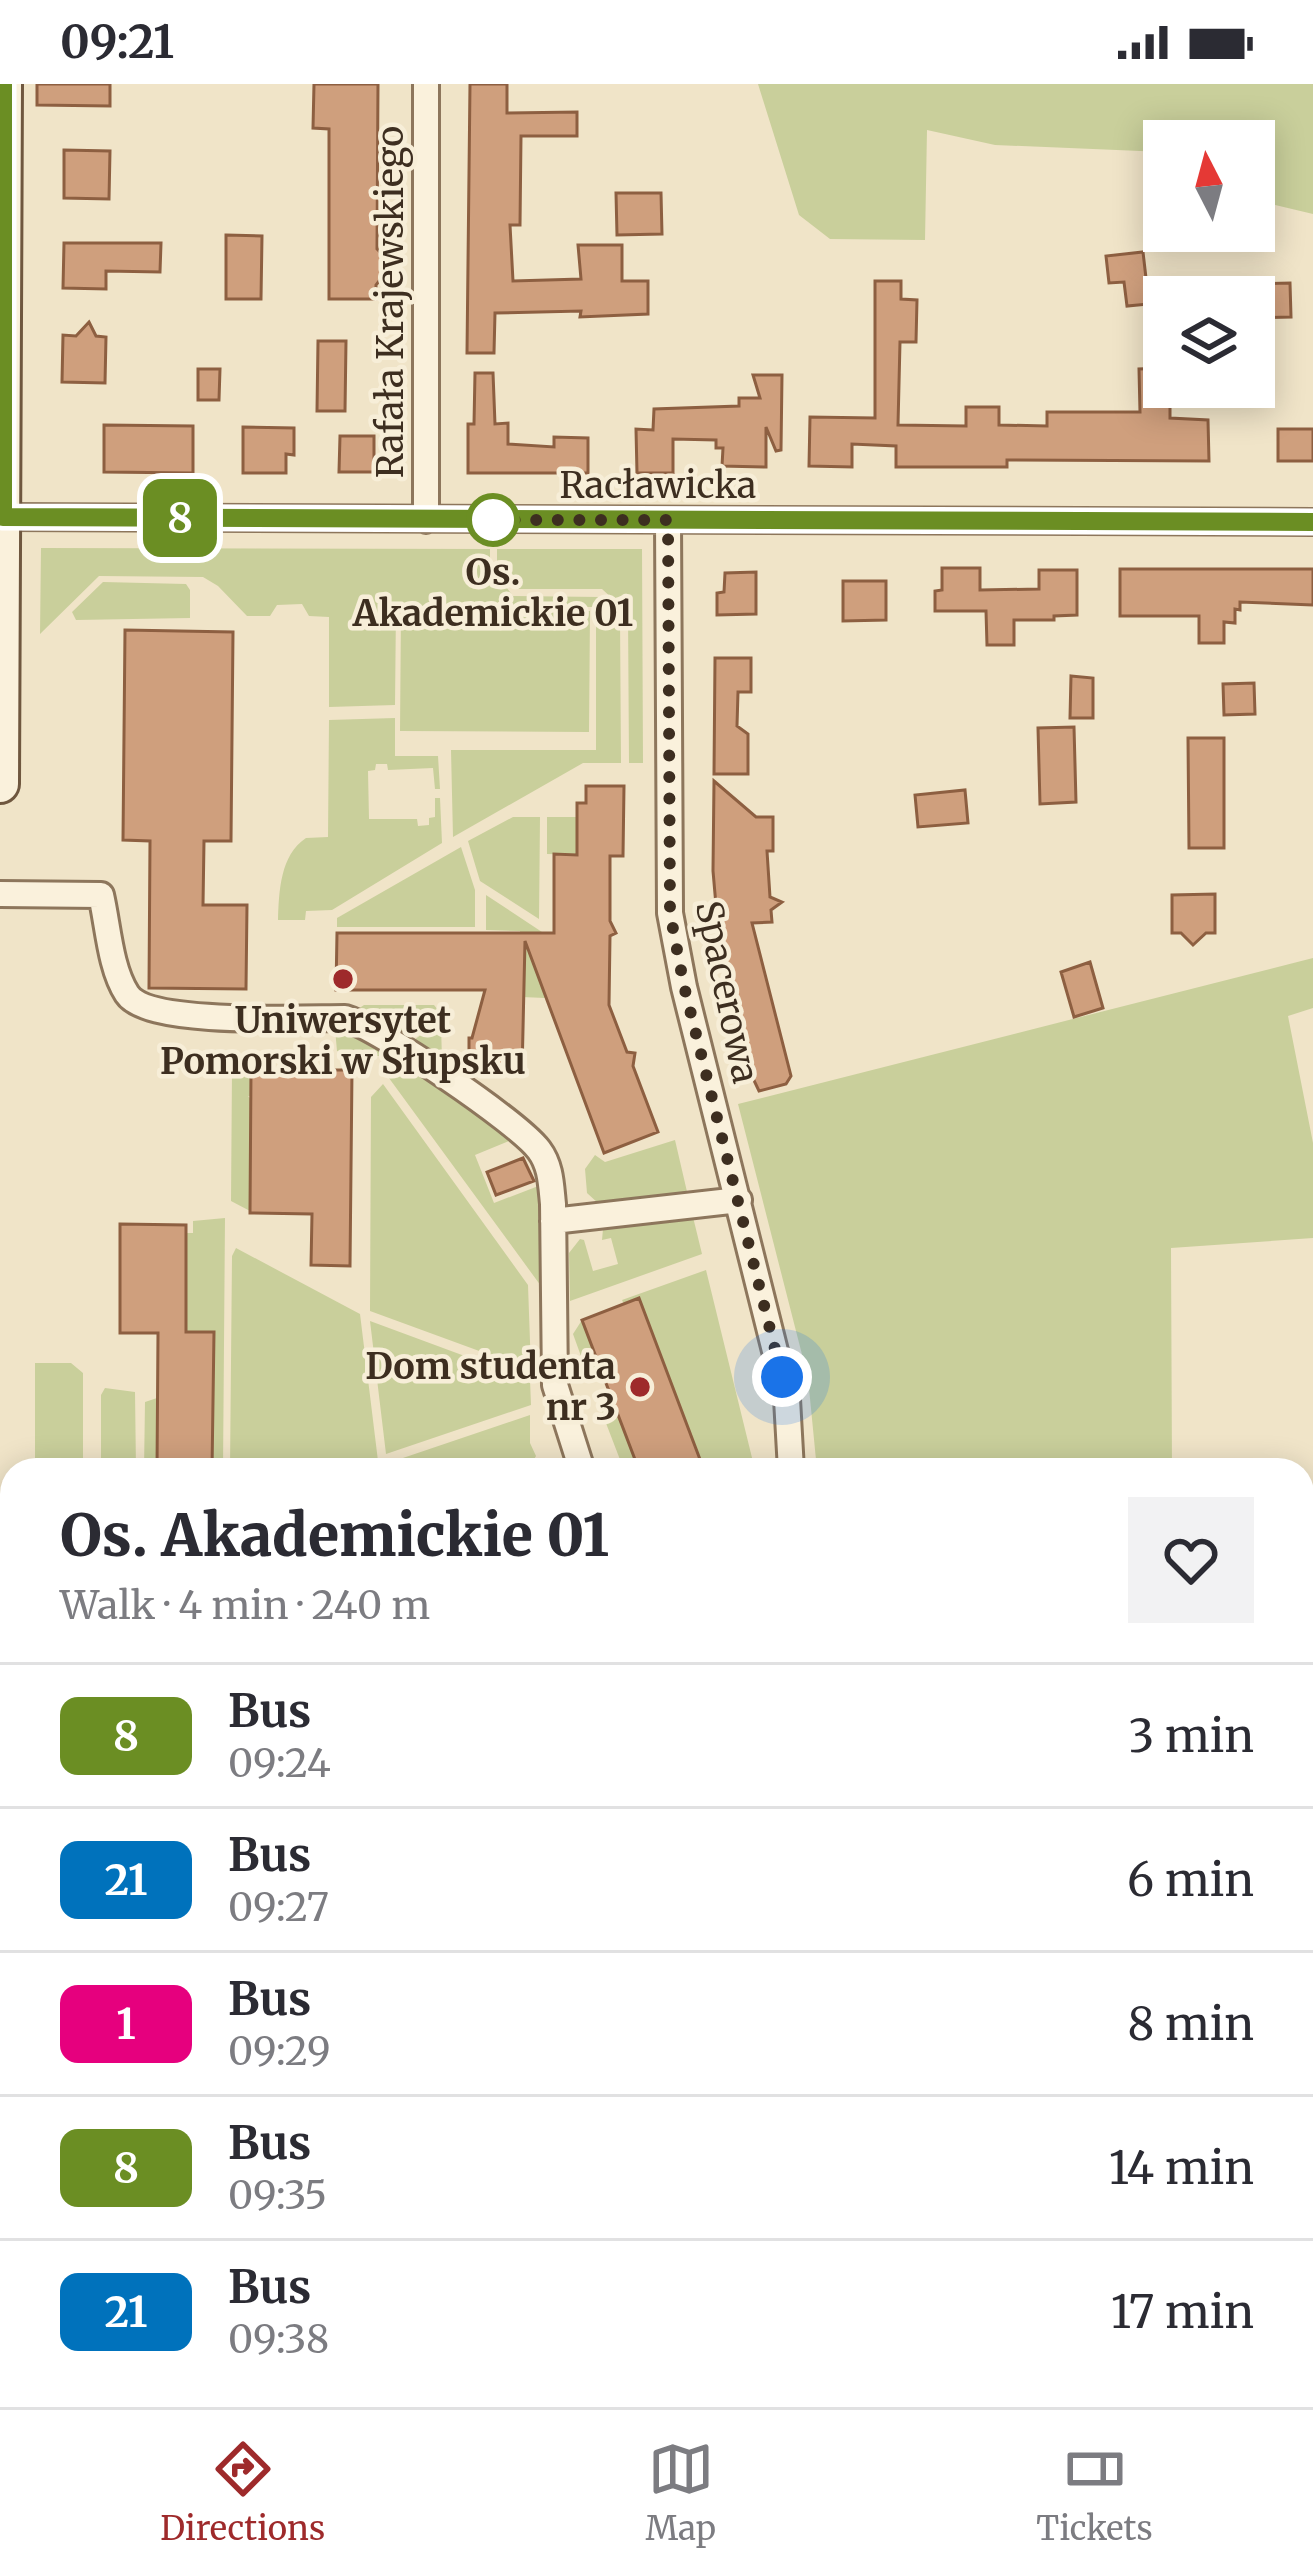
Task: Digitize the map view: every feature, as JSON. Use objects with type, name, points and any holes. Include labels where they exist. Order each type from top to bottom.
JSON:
[{"type":"street","points":[[0,784],[3,84]]},
{"type":"street","name":"Rafała Krajewskiego","points":[[426,84],[426,520]]},
{"type":"street","name":"Racławicka","points":[[3,517],[1313,522]]},
{"type":"street","name":"Spacerowa","points":[[668,520],[670,913],[787,1399],[789,1458]]},
{"type":"street","points":[[0,894],[101,895],[120,979],[131,1000],[142,1008],[181,1015],[345,1018],[390,1038],[536,1146],[550,1176],[555,1385],[578,1458]]},
{"type":"street","points":[[553,1221],[739,1200]]},
{"type":"green space","points":[[758,84],[1313,84],[1313,214],[1275,205],[1275,120],[1143,120],[1143,151],[995,145],[927,130],[925,240],[830,239],[799,215]]},
{"type":"green space","points":[[41,548],[490,549],[490,566],[513,596],[601,597],[620,617],[621,763],[583,763],[453,837],[451,750],[596,750],[596,607],[396,606],[395,705],[329,707],[329,617],[309,616],[302,604],[277,605],[270,616],[247,616],[203,577],[99,576],[40,634]]},
{"type":"green space","points":[[497,549],[642,549],[643,763],[629,763],[628,613],[602,589],[518,589],[497,564]]},
{"type":"green space","points":[[103,582],[186,584],[190,618],[76,620],[72,612]]},
{"type":"green space","points":[[401,610],[590,611],[589,732],[400,731]]},
{"type":"green space","points":[[395,718],[395,756],[438,756],[440,789],[435,789],[433,768],[388,770],[387,764],[376,764],[375,770],[368,771],[369,819],[417,819],[418,826],[429,825],[429,818],[435,817],[435,798],[440,798],[442,843],[332,910],[306,911],[305,920],[278,920],[283,875],[291,854],[306,838],[328,837],[329,720]]},
{"type":"green space","points":[[513,817],[540,817],[539,919],[480,881],[468,841]]},
{"type":"green space","points":[[547,817],[586,817],[586,855],[547,854]]},
{"type":"green space","points":[[461,847],[475,890],[475,927],[337,927],[337,918]]},
{"type":"green space","points":[[486,895],[545,934],[545,998],[522,997],[520,931],[486,930]]},
{"type":"green space","points":[[1313,958],[1313,1008],[1288,1016],[1313,1143],[1313,1238],[1171,1248],[1172,1458],[816,1458],[808,1378],[738,1104]]},
{"type":"green space","points":[[364,1005],[434,1005],[438,1010],[404,1032],[358,1009]]},
{"type":"green space","points":[[438,1022],[441,1026],[442,1059],[414,1040]]},
{"type":"green space","points":[[335,1029],[390,1050],[383,1056],[337,1051]]},
{"type":"green space","points":[[399,1056],[510,1135],[509,1141],[475,1155],[494,1203],[541,1185],[541,1286],[386,1074]]},
{"type":"green space","points":[[232,1070],[251,1070],[250,1211],[231,1201]]},
{"type":"green space","points":[[383,1084],[528,1285],[531,1370],[370,1311],[371,1097]]},
{"type":"green space","points":[[675,1140],[688,1196],[599,1204],[587,1193],[585,1169],[595,1155],[605,1162]]},
{"type":"green space","points":[[693,1217],[702,1254],[570,1301],[569,1253],[580,1239],[593,1271],[618,1264],[611,1238],[602,1240],[603,1229]]},
{"type":"green space","points":[[225,1218],[223,1458],[212,1458],[214,1332],[186,1332],[186,1233],[193,1233],[193,1221]]},
{"type":"green space","points":[[236,1248],[360,1314],[378,1458],[230,1458],[232,1256]]},
{"type":"green space","points":[[706,1270],[752,1458],[698,1458],[622,1300]]},
{"type":"green space","points":[[582,1320],[604,1376],[590,1381],[573,1334]]},
{"type":"green space","points":[[370,1321],[530,1380],[531,1405],[386,1454]]},
{"type":"green space","points":[[35,1363],[71,1363],[83,1373],[83,1458],[35,1458]]},
{"type":"green space","points":[[105,1388],[135,1392],[136,1458],[101,1458]]},
{"type":"green space","points":[[157,1398],[157,1458],[144,1458],[145,1402]]},
{"type":"green space","points":[[612,1399],[634,1458],[619,1458],[599,1405]]},
{"type":"green space","points":[[530,1415],[535,1458],[403,1458]]},
{"type":"building","points":[[37,84],[110,84],[110,106],[37,105]]},
{"type":"building","points":[[314,84],[378,84],[377,249],[392,264],[376,285],[376,299],[329,299],[329,129],[313,128]]},
{"type":"building","points":[[470,84],[507,84],[507,113],[577,112],[577,136],[521,136],[520,225],[510,225],[513,281],[581,279],[578,245],[622,245],[622,281],[648,281],[648,314],[495,313],[494,353],[467,353]]},
{"type":"building","points":[[64,150],[110,151],[109,199],[64,198]]},
{"type":"building","points":[[616,193],[661,193],[662,234],[617,235]]},
{"type":"building","points":[[226,235],[262,236],[261,299],[226,299]]},
{"type":"building","points":[[64,243],[161,243],[160,272],[106,271],[106,289],[63,288]]},
{"type":"building","points":[[1143,252],[1143,305],[1127,306],[1124,282],[1109,283],[1106,256]]},
{"type":"building","points":[[875,281],[901,281],[901,299],[917,300],[916,342],[900,342],[898,425],[966,426],[966,407],[999,407],[999,425],[1047,426],[1047,412],[1140,412],[1139,369],[1143,369],[1143,408],[1170,408],[1170,418],[1208,420],[1209,461],[1007,460],[1007,467],[896,467],[896,446],[852,444],[852,467],[809,466],[810,417],[875,418]]},
{"type":"building","points":[[1275,283],[1290,283],[1291,317],[1275,317]]},
{"type":"building","points":[[89,322],[96,336],[106,337],[105,383],[62,382],[63,335],[76,336]]},
{"type":"building","points":[[318,341],[346,341],[345,411],[317,411]]},
{"type":"building","points":[[198,369],[220,369],[219,400],[198,400]]},
{"type":"building","points":[[475,373],[493,373],[495,424],[508,423],[508,444],[554,447],[554,437],[588,438],[588,473],[468,473]]},
{"type":"building","points":[[753,375],[782,375],[781,450],[776,451],[766,427],[766,467],[722,466],[723,448],[716,448],[716,440],[673,439],[673,473],[637,473],[636,429],[653,430],[654,409],[739,406],[739,398],[760,398]]},
{"type":"building","points":[[104,425],[193,426],[193,473],[104,472]]},
{"type":"building","points":[[243,427],[294,428],[294,455],[286,454],[286,473],[243,473]]},
{"type":"building","points":[[1278,429],[1313,429],[1313,461],[1278,461]]},
{"type":"building","points":[[340,436],[374,436],[374,472],[339,472]]},
{"type":"building","points":[[942,568],[980,568],[980,590],[1039,589],[1039,570],[1077,570],[1077,615],[1014,620],[1014,645],[987,645],[986,611],[935,611]]},
{"type":"building","points":[[1120,569],[1313,569],[1313,605],[1240,602],[1235,623],[1224,622],[1224,643],[1199,643],[1199,616],[1120,616]]},
{"type":"building","points":[[756,572],[756,614],[717,615],[717,593],[724,592],[725,573]]},
{"type":"building","points":[[843,581],[886,581],[886,620],[843,621]]},
{"type":"building","points":[[125,630],[233,632],[231,841],[204,841],[203,905],[247,905],[246,989],[149,988],[150,841],[123,840]]},
{"type":"building","points":[[715,658],[751,658],[751,692],[738,692],[737,726],[748,734],[748,774],[714,774]]},
{"type":"building","points":[[1071,676],[1093,678],[1093,718],[1070,718]]},
{"type":"building","points":[[1254,683],[1255,714],[1224,715],[1223,684]]},
{"type":"building","points":[[1074,727],[1076,802],[1040,804],[1038,728]]},
{"type":"building","points":[[1188,738],[1224,738],[1224,848],[1189,848]]},
{"type":"building","points":[[714,781],[756,817],[773,817],[773,851],[767,851],[770,897],[782,902],[771,910],[772,922],[752,923],[791,1076],[786,1084],[759,1091],[740,1051],[745,1049],[743,1038],[719,940],[713,871]]},
{"type":"building","points":[[586,786],[624,786],[623,856],[610,856],[610,921],[616,933],[610,936],[609,1005],[627,1052],[635,1053],[633,1066],[658,1132],[604,1153],[525,941],[522,1073],[469,1072],[469,1038],[485,990],[336,990],[337,933],[554,933],[554,854],[577,855],[577,803],[586,803]]},
{"type":"building","points":[[965,790],[968,823],[918,827],[915,795]]},
{"type":"building","points":[[1215,894],[1215,933],[1206,933],[1193,945],[1181,933],[1172,933],[1172,895]]},
{"type":"building","points":[[1090,962],[1103,1008],[1074,1017],[1061,972]]},
{"type":"building","points":[[251,1070],[352,1070],[350,1266],[311,1265],[312,1214],[250,1213]]},
{"type":"building","points":[[523,1158],[534,1181],[496,1195],[487,1172]]},
{"type":"building","points":[[120,1224],[186,1225],[186,1332],[214,1332],[212,1458],[157,1458],[158,1333],[120,1333]]},
{"type":"building","name":"Dom studenta nr 3","points":[[639,1298],[699,1458],[634,1458],[582,1320]]},
{"type":"bus line","name":"8","points":[[3,84],[3,517],[1313,522]]},
{"type":"place","name":"Os. Akademickie 01","points":[[493,520]]},
{"type":"place","name":"Uniwersytet Pomorski w Słupsku","points":[[343,979]]},
{"type":"place","name":"Dom studenta nr 3","points":[[640,1387]]},
{"type":"route","points":[[493,520],[668,520],[670,913],[782,1377]]}]
